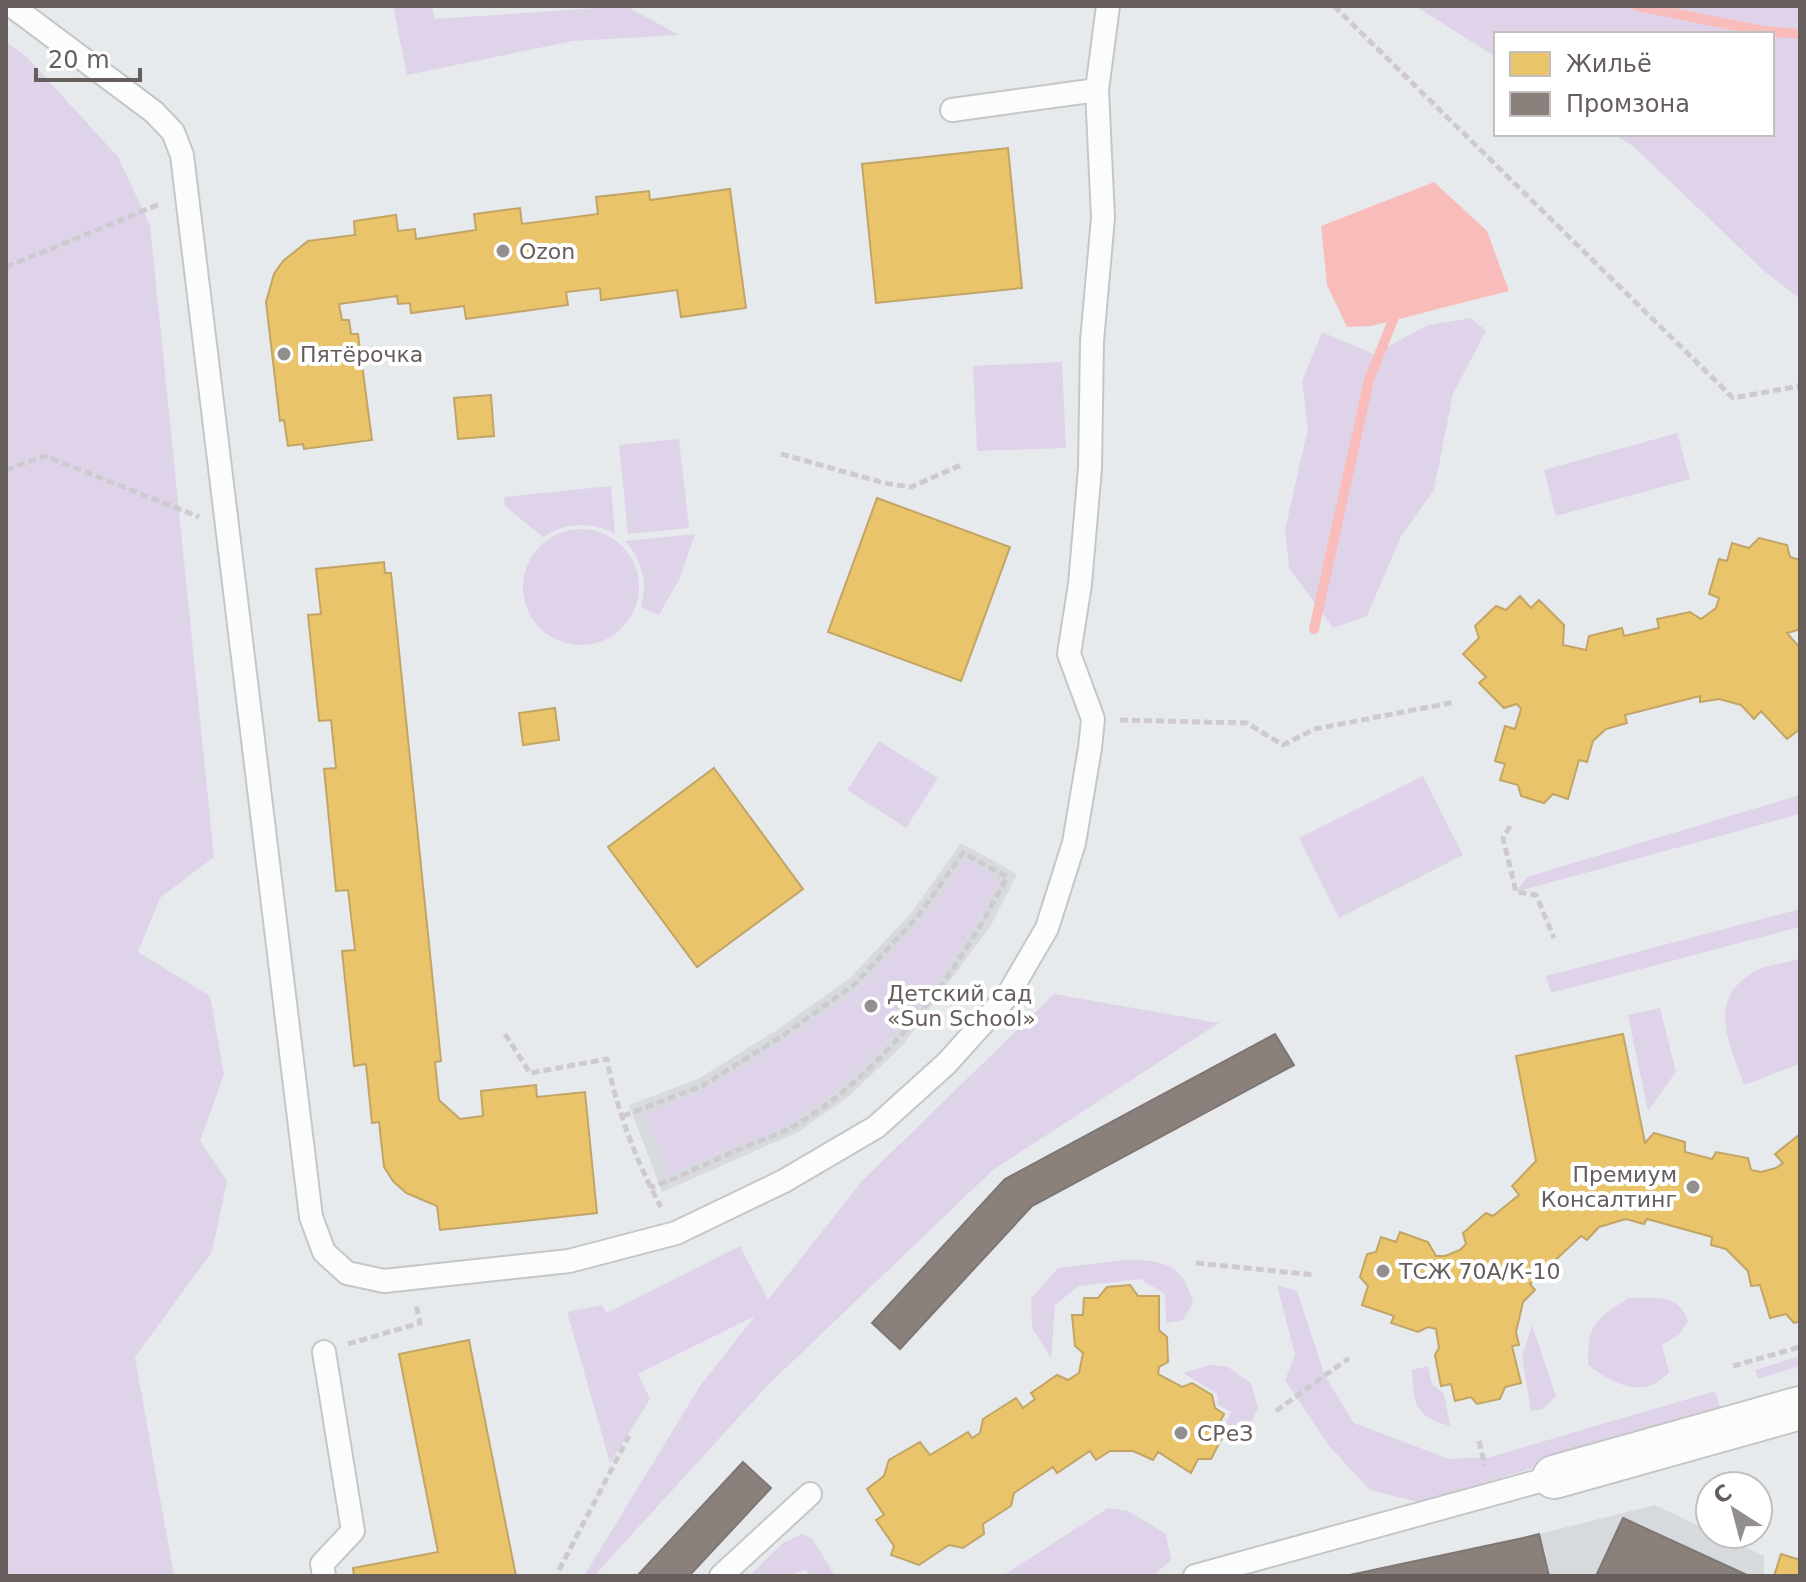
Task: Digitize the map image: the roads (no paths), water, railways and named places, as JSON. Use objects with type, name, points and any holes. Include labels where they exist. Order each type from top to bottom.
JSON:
[{"type":"street","points":[[1554,1477],[1800,1408]]},
{"type":"lane","points":[[12,6],[154,112],[173,132],[182,155],[311,1217],[324,1252],[347,1273],[384,1281],[569,1261],[676,1233],[784,1181],[876,1127],[947,1063],[1008,995],[1047,928],[1074,843],[1093,719],[1069,654],[1080,584],[1090,468],[1092,341],[1103,218],[1097,90],[1108,6]]},
{"type":"lane","points":[[952,110],[1097,90]]},
{"type":"lane","points":[[324,1352],[353,1531],[322,1564],[324,1576]]},
{"type":"lane","points":[[1195,1576],[1554,1477]]},
{"type":"lane","points":[[721,1576],[810,1494]]},
{"type":"waterway","points":[[1637,6],[1763,31],[1800,34]]},
{"type":"waterway","points":[[1314,629],[1369,380],[1397,310]]},
{"type":"place","name":"Ozon","points":[[503,251]]},
{"type":"place","name":"Пятёрочка","points":[[284,354]]},
{"type":"place","name":"Детский сад «Sun School»","points":[[871,1006]]},
{"type":"place","name":"Премиум Консалтинг","points":[[1693,1187]]},
{"type":"place","name":"ТСЖ 70А/К-10","points":[[1383,1271]]},
{"type":"place","name":"СРеЗ","points":[[1181,1433]]}]
